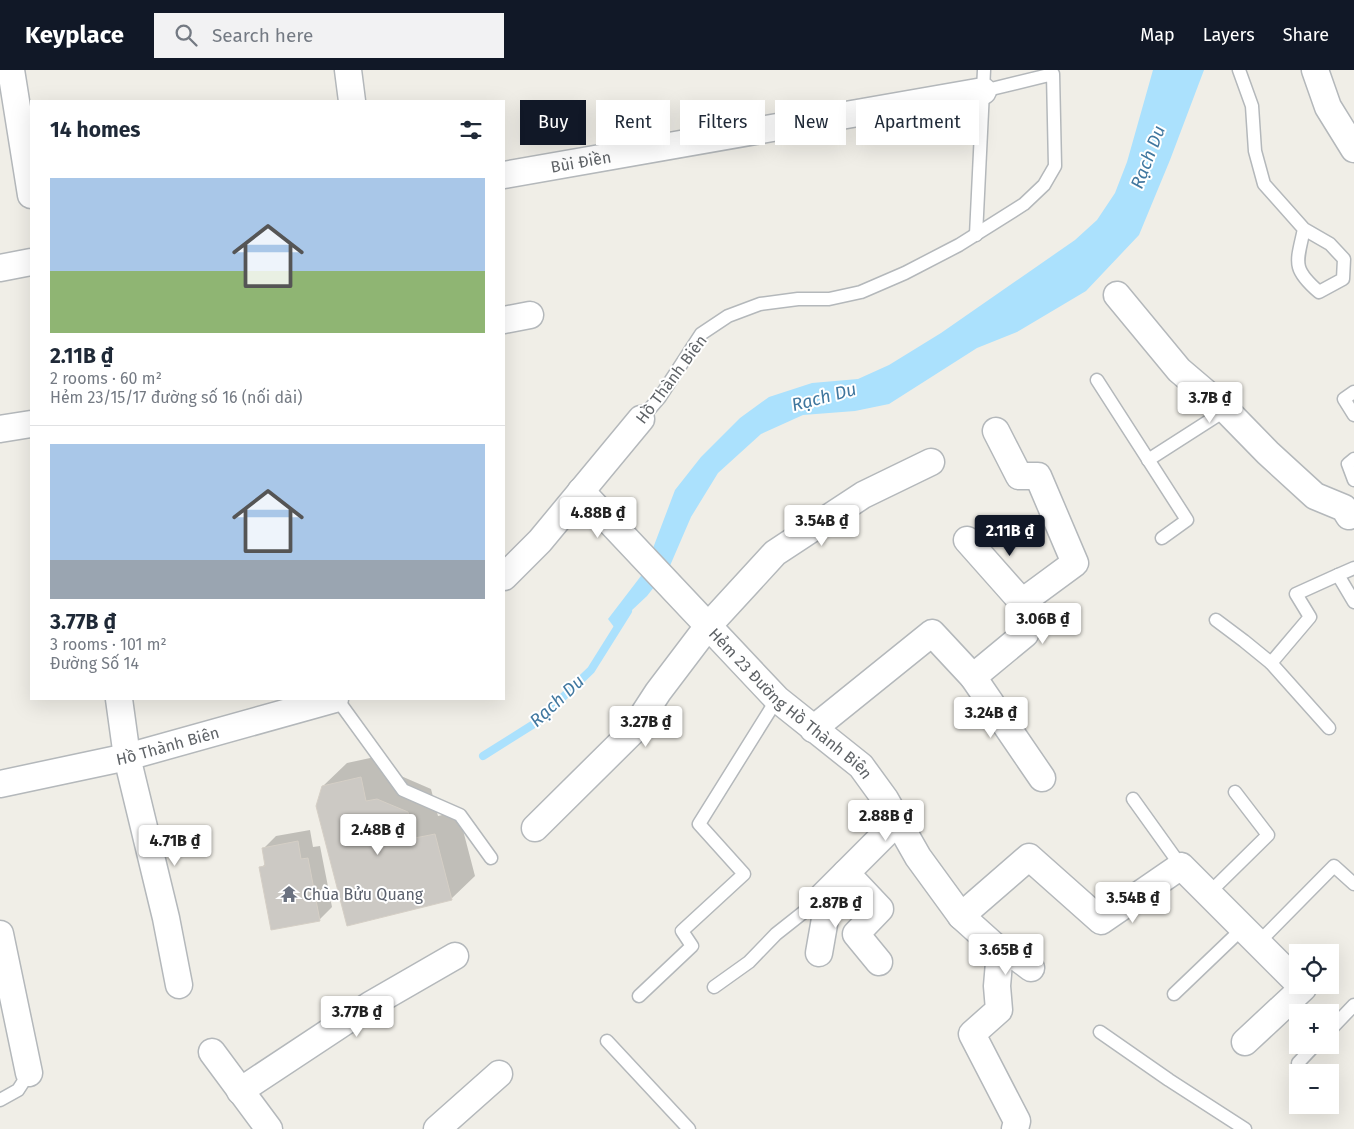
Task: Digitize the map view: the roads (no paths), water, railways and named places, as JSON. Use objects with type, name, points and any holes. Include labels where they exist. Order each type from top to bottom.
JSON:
[{"type":"street","points":[[11,70],[30,189]]},
{"type":"street","points":[[348,70],[352,100]]},
{"type":"street","points":[[1315,70],[1328,107],[1354,149]]},
{"type":"street","name":"Bùi Điền","points":[[505,175],[983,80]]},
{"type":"street","points":[[0,268],[30,262]]},
{"type":"street","points":[[1118,295],[1179,370],[1226,410],[1268,453],[1315,496],[1344,508],[1352,517]]},
{"type":"street","points":[[505,320],[530,316]]},
{"type":"street","name":"Hồ Thành Biên","points":[[505,576],[540,540],[641,419]]},
{"type":"street","points":[[0,429],[30,424]]},
{"type":"street","points":[[996,431],[1019,476],[1038,476],[1075,563],[1022,602]]},
{"type":"street","points":[[535,828],[632,732],[658,692],[708,626],[775,553],[863,495],[931,462]]},
{"type":"street","name":"Hẻm 23 Đường Hồ Thành Biên","points":[[582,491],[669,586],[777,699],[861,766],[885,799],[918,857],[960,916],[1000,951],[1019,959],[1031,968]]},
{"type":"street","points":[[966,540],[1022,602],[1025,634],[974,677]]},
{"type":"street","points":[[814,729],[932,633],[974,677],[1042,778]]},
{"type":"street","points":[[119,700],[127,757],[166,918],[179,985]]},
{"type":"street","name":"Hồ Thành Biên","points":[[0,784],[127,757],[332,700]]},
{"type":"street","points":[[819,953],[826,913],[819,900],[898,821]]},
{"type":"street","points":[[960,916],[1029,857],[1101,921],[1181,866],[1289,974]]},
{"type":"street","points":[[846,873],[880,910],[856,934],[880,962]]},
{"type":"street","points":[[0,934],[29,1073]]},
{"type":"street","points":[[1000,951],[997,986],[999,1010],[972,1034],[1017,1121],[1015,1129]]},
{"type":"street","points":[[240,1091],[370,1005],[455,956]]},
{"type":"street","points":[[1245,1042],[1297,994]]},
{"type":"street","points":[[212,1052],[269,1129]]},
{"type":"street","points":[[437,1129],[499,1074]]},
{"type":"lane","points":[[1239,70],[1252,106],[1255,151],[1264,184],[1304,229],[1330,244],[1344,259],[1343,279],[1319,292],[1305,280],[1298,267],[1304,229]]},
{"type":"lane","name":"Hồ Thành Biên","points":[[641,419],[660,397],[701,334],[728,316],[760,304],[798,299],[829,299],[861,292],[905,273],[976,235],[1024,204],[1044,185],[1055,166],[1053,74],[983,80]]},
{"type":"lane","points":[[976,235],[983,80]]},
{"type":"lane","points":[[1097,380],[1187,520],[1162,538]]},
{"type":"lane","points":[[1354,392],[1344,399],[1354,415]]},
{"type":"lane","points":[[1148,460],[1226,410]]},
{"type":"lane","points":[[1354,459],[1348,464],[1354,480]]},
{"type":"lane","points":[[1271,664],[1310,617],[1296,594],[1354,568]]},
{"type":"lane","points":[[1338,575],[1354,602]]},
{"type":"lane","points":[[1216,620],[1271,664],[1329,728]]},
{"type":"lane","points":[[639,996],[692,946],[682,931],[744,874],[699,824],[777,699]]},
{"type":"lane","points":[[337,700],[403,790],[460,815],[491,858]]},
{"type":"lane","points":[[1208,894],[1268,835],[1235,792]]},
{"type":"lane","points":[[1133,799],[1181,866]]},
{"type":"lane","points":[[1174,994],[1251,936],[1334,866],[1354,884]]},
{"type":"lane","points":[[714,987],[749,962],[776,934],[819,900]]},
{"type":"lane","points":[[1339,1021],[1354,1005]]},
{"type":"lane","points":[[1100,1032],[1169,1080],[1245,1129]]},
{"type":"lane","points":[[607,1041],[689,1129]]},
{"type":"lane","points":[[1298,1063],[1306,1054]]},
{"type":"lane","points":[[0,1100],[18,1090],[29,1073]]},
{"type":"water","points":[[1153,70],[1204,70],[1139,235],[1086,291],[1017,332],[977,348],[889,404],[855,411],[803,415],[761,434],[718,473],[691,517],[669,568],[647,596],[614,627],[608,619],[644,572],[675,490],[701,457],[740,418],[769,397],[812,383],[858,379],[889,365],[941,333],[1075,240],[1097,220],[1115,193],[1127,162]]},
{"type":"waterway","name":"Rạch Du","points":[[483,756],[537,722],[591,670],[628,611]]},
{"type":"place","name":"Chùa Bửu Quang","points":[[289,894]]}]
